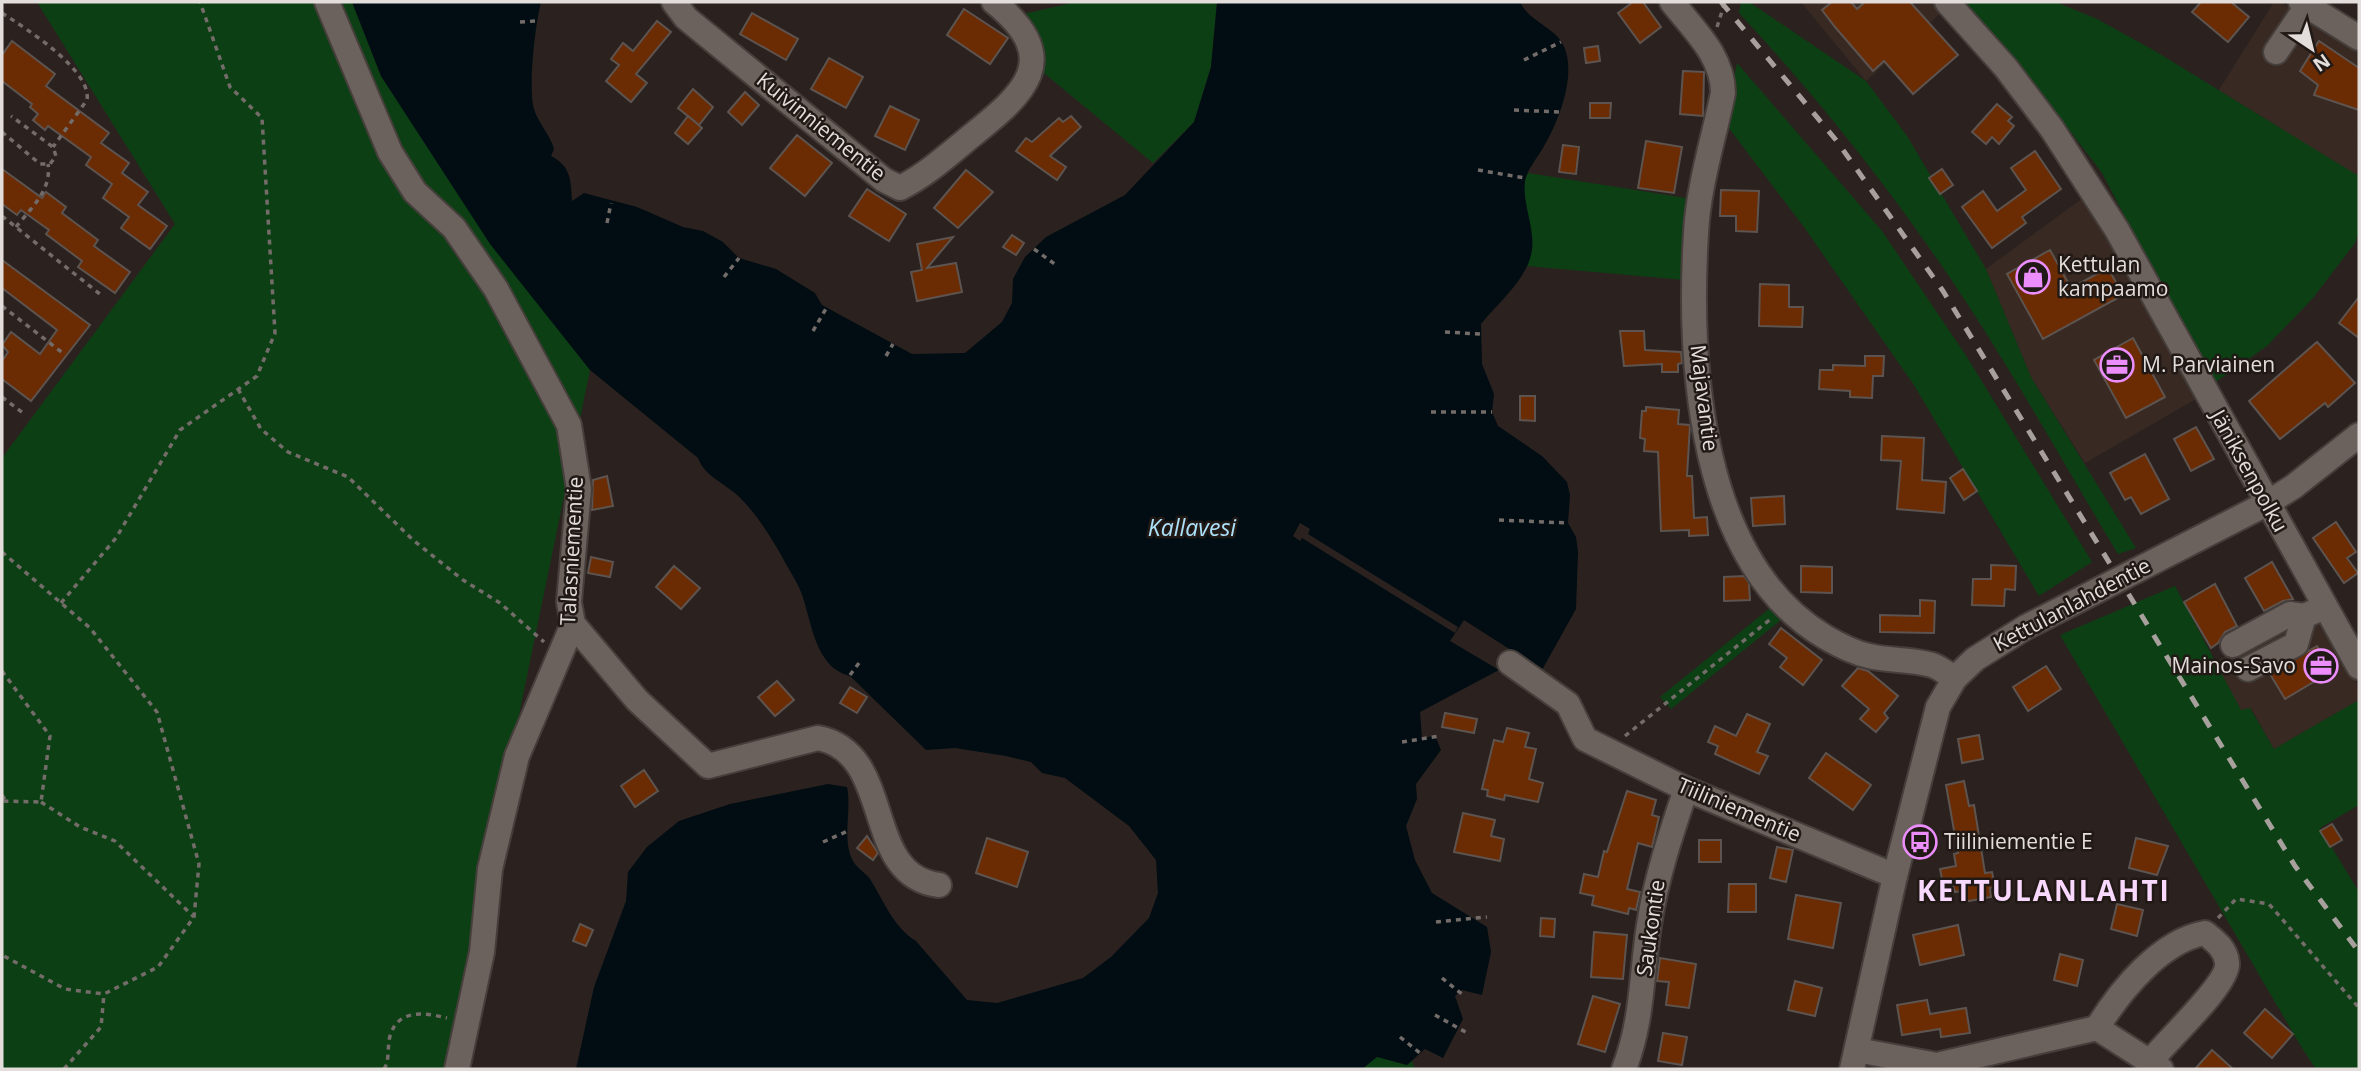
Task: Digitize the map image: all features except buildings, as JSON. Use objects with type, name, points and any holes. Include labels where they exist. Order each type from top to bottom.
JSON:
[{"type":"street","name":"Talasniementie","points":[[327,2],[390,152],[415,192],[454,228],[496,289],[569,425],[579,489],[569,603],[573,624],[517,756],[490,869],[481,952],[457,1069]]},
{"type":"street","name":"Kuivinniementie","points":[[674,2],[707,35],[884,180],[900,188],[919,178],[1011,104],[1029,78],[1033,62],[1030,46],[994,2]]},
{"type":"street","name":"Majavantie","points":[[1672,2],[1709,49],[1723,72],[1723,93],[1696,230],[1698,388],[1710,457],[1736,534],[1772,589],[1824,636],[1866,656],[1933,665],[1955,678]]},
{"type":"street","name":"Jäniksenpolku","points":[[1947,2],[2006,68],[2052,129],[2118,230],[2266,504],[2314,611],[2359,667]]},
{"type":"street","points":[[2276,52],[2304,4],[2359,38]]},
{"type":"street","name":"Kettulanlahdentie","points":[[1854,1060],[1895,876],[1938,707],[1955,678],[1975,659],[2026,627],[2266,504],[2293,487],[2359,435]]},
{"type":"street","points":[[2233,645],[2290,614],[2314,611]]},
{"type":"street","points":[[2248,669],[2295,644],[2314,611]]},
{"type":"street","points":[[573,624],[637,700],[708,766],[818,738],[834,742],[854,756],[867,775],[886,839],[902,863],[925,883],[939,885]]},
{"type":"street","name":"Tiiliniementie","points":[[1510,663],[1568,705],[1585,739],[1686,789],[1895,876]]},
{"type":"street","name":"Saukontie","points":[[1624,1069],[1637,1037],[1648,926],[1662,860],[1686,789]]},
{"type":"street","points":[[1854,1060],[1937,1065],[2097,1028],[2119,993],[2147,967],[2189,936],[2205,933],[2220,945],[2227,960],[2227,972],[2207,1001],[2171,1035],[2156,1066],[2097,1028]]},
{"type":"path","points":[[61,603],[116,538],[180,430],[257,376],[275,333],[262,118],[230,87],[200,2]]},
{"type":"path","points":[[2,13],[68,62],[88,90],[87,100],[53,147]]},
{"type":"path","points":[[520,22],[536,20]]},
{"type":"path","points":[[1524,60],[1561,43]]},
{"type":"path","points":[[1514,110],[1559,112]]},
{"type":"path","points":[[2,132],[40,164],[48,164],[56,156],[53,147],[11,116]]},
{"type":"path","points":[[16,227],[45,189],[49,178],[48,164]]},
{"type":"path","points":[[1478,170],[1525,178]]},
{"type":"path","points":[[607,222],[611,203]]},
{"type":"path","points":[[2,216],[101,295]]},
{"type":"path","points":[[1034,248],[1056,265]]},
{"type":"path","points":[[724,277],[739,258]]},
{"type":"path","points":[[2,306],[64,354]]},
{"type":"path","points":[[813,331],[827,307]]},
{"type":"path","points":[[1445,332],[1480,334]]},
{"type":"path","points":[[886,356],[893,344]]},
{"type":"path","points":[[238,389],[261,429],[288,452],[348,477],[413,540],[463,580],[500,603],[560,656]]},
{"type":"path","points":[[2,397],[23,413]]},
{"type":"path","points":[[1431,412],[1492,412]]},
{"type":"path","points":[[1499,520],[1568,523]]},
{"type":"path","points":[[2,552],[90,628],[157,712],[199,864],[194,917],[158,967],[104,994],[65,989],[2,955]]},
{"type":"path","points":[[1608,750],[1787,605]]},
{"type":"path","points":[[850,676],[862,659]]},
{"type":"path","points":[[2,671],[50,736],[41,802]]},
{"type":"path","points":[[1402,742],[1440,737]]},
{"type":"path","points":[[2,795],[4,801],[41,802],[80,827],[115,841],[194,917]]},
{"type":"path","points":[[823,842],[848,831]]},
{"type":"path","points":[[2205,933],[2236,899],[2269,904],[2359,1008]]},
{"type":"path","points":[[1436,922],[1486,917]]},
{"type":"path","points":[[1442,978],[1464,995]]},
{"type":"path","points":[[64,1069],[101,1027],[104,994]]},
{"type":"path","points":[[384,1069],[390,1034],[401,1019],[429,1011],[449,1018],[469,1012]]},
{"type":"path","points":[[1435,1015],[1469,1034]]},
{"type":"path","points":[[1400,1037],[1420,1053]]},
{"type":"shaded area","points":[[1801,2],[1935,2],[1943,11],[1866,81]]},
{"type":"shaded area","points":[[2274,2],[2280,2],[2359,51],[2357,176],[2219,90]]},
{"type":"shaded area","points":[[2083,198],[2196,399],[2085,463],[2031,377],[1986,269]]},
{"type":"shaded area","points":[[2314,608],[2359,687],[2359,700],[2274,749],[2251,708],[2241,711],[2215,662]]},
{"type":"green space","points":[[37,2],[352,2],[381,76],[490,243],[590,370],[446,1069],[2,1069],[2,458],[175,224]]},
{"type":"green space","points":[[1076,2],[1217,2],[1211,67],[1194,122],[1153,163],[1039,69],[1019,15]]},
{"type":"green space","points":[[1741,2],[1749,2],[1866,81],[1907,136],[1986,269],[2031,377],[2136,548],[2118,554],[2007,366],[1942,266],[1831,118],[1739,13]]},
{"type":"green space","points":[[1963,2],[2056,2],[2097,19],[2155,51],[2357,175],[2359,171],[2359,231],[2355,243],[2313,298],[2267,346],[2213,384],[2102,173],[2032,81]]},
{"type":"green space","points":[[1737,63],[1882,231],[1967,357],[2092,562],[2039,596],[1914,385],[1804,227],[1725,123]]},
{"type":"green space","points":[[1528,173],[1692,199],[1685,280],[1527,266],[1530,243],[1523,194]]},
{"type":"green space","points":[[2175,586],[2241,710],[2250,708],[2274,749],[2359,700],[2359,805],[2320,828],[2359,892],[2359,1069],[2316,1069],[2060,635]]},
{"type":"green space","points":[[1775,604],[1786,616],[1671,709],[1660,697]]},
{"type":"green space","points":[[1377,1056],[1407,1065],[1412,1061],[1415,1069],[1362,1069]]},
{"type":"water","name":"Kallavesi","points":[[352,2],[541,2],[533,54],[533,105],[552,143],[554,149],[551,156],[563,164],[569,175],[572,201],[584,193],[637,207],[683,227],[703,231],[723,242],[739,258],[776,269],[815,293],[822,305],[912,354],[965,353],[1002,322],[1012,303],[1013,279],[1025,257],[1046,237],[1125,195],[1194,122],[1211,67],[1217,2],[1520,2],[1525,10],[1553,32],[1564,46],[1567,56],[1566,92],[1554,128],[1525,181],[1532,237],[1528,265],[1517,283],[1481,324],[1482,364],[1494,394],[1492,412],[1498,426],[1542,456],[1567,482],[1570,495],[1568,523],[1576,537],[1578,552],[1576,609],[1542,670],[1464,620],[1450,641],[1499,670],[1420,712],[1422,739],[1435,735],[1441,750],[1416,784],[1417,799],[1406,826],[1415,860],[1432,893],[1487,927],[1491,952],[1482,995],[1462,990],[1455,996],[1463,1019],[1443,1058],[1425,1049],[1407,1065],[1377,1057],[1362,1069],[576,1069],[594,987],[626,901],[628,872],[647,847],[679,821],[730,804],[828,784],[847,787],[847,833],[853,862],[870,879],[901,928],[916,941],[967,1000],[997,1003],[1083,978],[1111,957],[1149,918],[1158,893],[1156,860],[1129,826],[1065,778],[1042,773],[1031,762],[1006,756],[955,748],[926,750],[850,676],[829,663],[816,642],[798,585],[770,536],[750,509],[736,494],[709,474],[698,458],[590,370],[490,244],[381,76]]},
{"type":"pier","points":[[1300,523],[1310,529],[1308,534],[1458,627],[1455,633],[1302,538],[1300,541],[1293,536]]},
{"type":"railway","points":[[1721,2],[1836,140],[1943,291],[2295,866],[2359,952]]},
{"type":"place","name":"Kettulan kampaamo","points":[[2033,277]]},
{"type":"place","name":"M. Parviainen","points":[[2117,365]]},
{"type":"place","name":"Mainos-Savo","points":[[2321,666]]},
{"type":"place","name":"Tiiliniementie E","points":[[1920,842]]},
{"type":"district","name":"KETTULANLAHTI","points":[[2044,891]]}]
